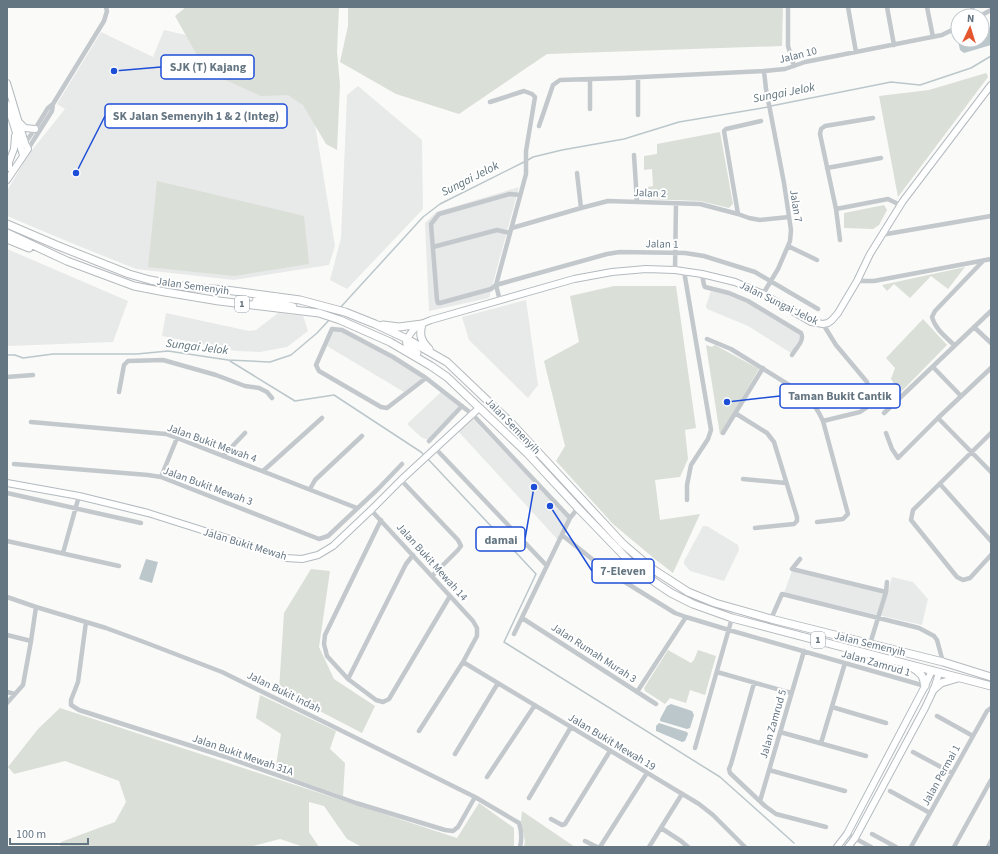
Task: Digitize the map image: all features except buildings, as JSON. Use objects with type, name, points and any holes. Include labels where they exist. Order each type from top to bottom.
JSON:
[{"type":"main road","name":"Jalan Semenyih","points":[[7,224],[129,274],[150,280],[187,287],[226,290],[300,300],[346,312],[375,324],[407,339],[447,362],[512,424],[623,544],[651,568],[674,584],[694,595],[715,603],[771,619],[943,662],[991,677]]},
{"type":"main road","name":"Jalan Semenyih","points":[[7,233],[67,261],[134,286],[219,301],[317,313],[353,325],[390,342],[447,377],[528,454],[632,564],[671,593],[693,604],[732,618],[936,670],[991,686]]},
{"type":"main road","points":[[7,239],[67,261]]},
{"type":"main road","points":[[219,301],[233,299],[270,303],[277,297]]},
{"type":"main road","points":[[277,297],[277,301],[281,304],[317,313]]},
{"type":"main road","points":[[375,324],[399,327],[422,324],[420,330],[424,344],[433,353]]},
{"type":"main road","points":[[353,325],[362,326],[397,340],[407,339],[407,346],[428,360],[431,366]]},
{"type":"main road","points":[[474,387],[480,403],[479,408],[484,406],[488,407],[494,410],[508,423],[512,424]]},
{"type":"main road","points":[[885,648],[897,655],[925,661],[933,665],[936,670],[943,667],[982,674]]},
{"type":"main road","points":[[904,663],[919,672],[923,677],[925,686]]},
{"type":"main road","points":[[934,689],[941,683],[960,678]]},
{"type":"street","points":[[26,146],[48,108],[53,104],[104,21],[106,7]]},
{"type":"street","points":[[788,7],[788,46],[794,66]]},
{"type":"street","points":[[848,7],[856,52]]},
{"type":"street","points":[[888,7],[894,45]]},
{"type":"street","points":[[927,7],[933,37]]},
{"type":"street","name":"Jalan 10","points":[[539,126],[553,85],[560,80],[638,78],[785,69],[805,62],[933,37],[950,31]]},
{"type":"street","name":"Jalan 7","points":[[763,294],[788,246],[791,230],[766,90],[764,71]]},
{"type":"street","points":[[638,78],[638,115]]},
{"type":"street","points":[[590,80],[590,109]]},
{"type":"street","points":[[7,83],[26,146]]},
{"type":"street","name":"Jalan Sungai Jelok","points":[[407,339],[412,330],[422,324],[442,317],[574,279],[612,272],[646,269],[684,271],[735,282],[763,294],[811,322],[823,324],[832,320],[838,313],[857,281],[870,254],[900,205],[991,84]]},
{"type":"street","points":[[490,102],[524,91],[535,97],[528,131],[526,174],[496,285],[500,301]]},
{"type":"street","points":[[7,104],[22,152]]},
{"type":"street","points":[[7,180],[22,152],[52,111],[53,104]]},
{"type":"street","points":[[840,240],[836,209],[820,134],[821,128],[825,126],[873,118]]},
{"type":"street","points":[[738,214],[724,131],[726,129],[761,121]]},
{"type":"street","points":[[19,122],[25,128],[35,129]]},
{"type":"street","points":[[8,169],[14,148],[15,131]]},
{"type":"street","points":[[8,169],[22,152]]},
{"type":"street","points":[[634,155],[637,202]]},
{"type":"street","points":[[827,168],[881,158]]},
{"type":"street","points":[[577,173],[581,208]]},
{"type":"street","points":[[433,247],[431,224],[439,214],[510,194],[520,196]]},
{"type":"street","points":[[836,209],[888,199],[900,205]]},
{"type":"street","name":"Jalan 2","points":[[433,247],[498,230],[511,231],[581,208],[608,201],[700,204],[760,220],[789,217]]},
{"type":"street","points":[[675,270],[676,203]]},
{"type":"street","points":[[881,235],[991,216]]},
{"type":"street","points":[[788,246],[817,260]]},
{"type":"street","name":"Jalan 1","points":[[433,247],[437,300],[440,303],[491,289],[496,285],[607,254],[620,252],[685,253],[704,256],[755,272],[818,309]]},
{"type":"street","points":[[857,281],[874,281],[991,259]]},
{"type":"street","points":[[954,345],[933,323],[932,317],[935,311],[983,261]]},
{"type":"street","points":[[684,271],[711,430],[708,439],[691,464],[687,484],[687,500]]},
{"type":"street","points":[[702,274],[705,287],[729,293],[748,301],[801,333],[802,339],[792,355]]},
{"type":"street","points":[[884,413],[991,311]]},
{"type":"street","points":[[823,324],[836,345],[867,382],[870,392],[870,403],[860,412],[823,421]]},
{"type":"street","points":[[974,327],[991,343]]},
{"type":"street","points":[[426,378],[387,408],[381,407],[319,371],[316,365],[332,329],[342,330],[393,357],[426,378],[472,414],[570,518]]},
{"type":"street","points":[[707,339],[731,349],[802,393],[814,405],[819,413],[823,421],[848,514],[843,519],[817,522]]},
{"type":"street","points":[[119,392],[124,365],[128,361],[163,360],[216,375],[245,386],[260,388],[267,392],[272,398]]},
{"type":"street","points":[[933,367],[961,396]]},
{"type":"street","points":[[723,433],[763,368]]},
{"type":"street","points":[[886,433],[892,449],[898,458],[991,368]]},
{"type":"street","points":[[7,376],[32,374]]},
{"type":"street","points":[[428,441],[462,406]]},
{"type":"street","name":"Jalan Bukit Mewah","points":[[7,483],[80,496],[148,514],[286,558],[302,559],[318,555],[333,546],[400,480],[479,408]]},
{"type":"street","points":[[735,413],[767,432],[774,442],[797,517],[797,521],[794,524],[755,528]]},
{"type":"street","points":[[263,471],[322,418]]},
{"type":"street","points":[[938,418],[991,472]]},
{"type":"street","name":"Jalan Bukit Mewah 4","points":[[31,422],[166,434],[357,508]]},
{"type":"street","points":[[224,456],[245,433]]},
{"type":"street","points":[[991,433],[913,510],[912,520],[957,576],[963,580],[970,578],[991,555]]},
{"type":"street","points":[[310,489],[316,480],[362,436]]},
{"type":"street","points":[[161,477],[178,438]]},
{"type":"street","points":[[433,450],[547,566]]},
{"type":"street","name":"Jalan Bukit Mewah 3","points":[[14,464],[161,477],[320,539],[328,536],[357,508]]},
{"type":"street","points":[[357,508],[402,464]]},
{"type":"street","points":[[743,479],[786,483]]},
{"type":"street","points":[[400,480],[458,540],[461,546],[432,576]]},
{"type":"street","points":[[940,484],[991,540]]},
{"type":"street","points":[[378,489],[384,496]]},
{"type":"street","points":[[7,493],[141,523]]},
{"type":"street","points":[[63,553],[80,496]]},
{"type":"street","points":[[514,634],[570,518],[578,508]]},
{"type":"street","name":"Jalan Bukit Mewah 14","points":[[371,510],[473,621],[477,628],[477,636],[463,662]]},
{"type":"street","points":[[381,520],[325,635],[324,644],[327,656],[348,679],[376,700],[383,702],[389,699],[450,596]]},
{"type":"street","name":"Jalan Zamrud 1","points":[[562,535],[607,571],[675,613],[925,686]]},
{"type":"street","points":[[7,541],[119,566]]},
{"type":"street","points":[[348,679],[406,564],[413,555]]},
{"type":"street","points":[[800,559],[792,569],[886,592]]},
{"type":"street","points":[[870,644],[886,592],[887,582]]},
{"type":"street","points":[[771,619],[782,594],[919,628],[934,636],[937,640],[943,662]]},
{"type":"street","name":"Jalan Bukit Indah","points":[[7,597],[144,642],[222,672],[475,797],[519,824],[522,840],[520,847]]},
{"type":"street","points":[[7,703],[22,685],[36,607]]},
{"type":"street","points":[[637,692],[686,617]]},
{"type":"street","name":"Jalan Rumah Murah 3","points":[[522,618],[656,704]]},
{"type":"street","points":[[694,748],[732,618]]},
{"type":"street","name":"Jalan Bukit Mewah 31A","points":[[86,622],[78,682],[71,700],[71,705],[79,710],[226,758],[356,803],[445,830],[453,831],[458,827],[475,797]]},
{"type":"street","points":[[7,635],[31,640]]},
{"type":"street","name":"Jalan Zamrud 5","points":[[760,801],[804,651]]},
{"type":"street","points":[[419,731],[463,662]]},
{"type":"street","name":"Jalan Bukit Mewah 19","points":[[463,662],[699,804],[714,815],[745,847]]},
{"type":"street","points":[[821,743],[845,663]]},
{"type":"street","points":[[837,847],[847,834],[925,686],[936,670]]},
{"type":"street","points":[[848,847],[855,838],[925,708],[934,689],[936,670]]},
{"type":"street","points":[[717,672],[791,693]]},
{"type":"street","points":[[754,682],[729,769],[730,773],[776,814],[826,827]]},
{"type":"street","points":[[455,754],[498,683]]},
{"type":"street","points":[[7,692],[14,694]]},
{"type":"street","points":[[487,777],[535,705]]},
{"type":"street","points":[[832,707],[886,723]]},
{"type":"street","name":"Jalan Permai 1","points":[[911,847],[987,711],[991,708]]},
{"type":"street","points":[[937,716],[973,736]]},
{"type":"street","points":[[529,798],[571,727]]},
{"type":"street","points":[[780,732],[866,756]]},
{"type":"street","points":[[551,819],[562,825],[565,824],[610,751]]},
{"type":"street","points":[[913,752],[952,773]]},
{"type":"street","points":[[769,770],[845,791]]},
{"type":"street","points":[[585,841],[598,847],[647,774]]},
{"type":"street","points":[[954,847],[991,780]]},
{"type":"street","points":[[890,791],[930,813]]},
{"type":"street","points":[[649,847],[682,794]]},
{"type":"street","points":[[661,828],[688,847]]},
{"type":"street","points":[[847,834],[871,847]]},
{"type":"street","points":[[872,834],[896,847]]},
{"type":"street","points":[[988,847],[991,841]]},
{"type":"shaded area","points":[[186,7],[339,7],[337,52],[340,85],[337,150],[326,144],[303,105],[288,95],[261,96],[206,71],[175,16]]},
{"type":"shaded area","points":[[348,7],[783,7],[782,46],[547,54],[459,114],[396,94],[340,62],[348,26]]},
{"type":"shaded area","points":[[990,28],[991,30],[990,45]]},
{"type":"shaded area","points":[[164,30],[305,63],[335,246],[329,265],[234,280],[136,269],[7,216],[7,191],[28,155],[65,109],[57,104],[101,32],[153,57]]},
{"type":"shaded area","points":[[960,48],[981,48],[964,53]]},
{"type":"shaded area","points":[[986,73],[988,77],[898,197],[879,96],[929,90]]},
{"type":"shaded area","points":[[358,86],[422,140],[423,209],[347,289],[330,280],[341,238],[347,95]]},
{"type":"shaded area","points":[[720,132],[733,204],[729,208],[700,201],[648,199],[648,187],[653,186],[652,169],[644,170],[644,156],[657,154],[657,144]]},
{"type":"shaded area","points":[[157,181],[304,216],[309,264],[234,276],[148,267]]},
{"type":"shaded area","points":[[519,187],[489,298],[429,311],[425,223],[436,212]]},
{"type":"shaded area","points":[[884,205],[887,210],[879,225],[873,229],[844,228],[844,213]]},
{"type":"shaded area","points":[[7,249],[128,301],[113,342],[7,346]]},
{"type":"shaded area","points":[[965,267],[948,289],[931,276],[910,298],[894,284],[887,291],[882,285]]},
{"type":"shaded area","points":[[614,286],[676,286],[696,428],[685,430],[688,459],[680,477],[655,480],[660,520],[700,514],[673,573],[613,524],[556,461],[565,446],[544,361],[579,342],[570,296]]},
{"type":"shaded area","points":[[711,291],[729,295],[748,303],[799,334],[800,338],[791,353],[748,326],[707,309],[706,306]]},
{"type":"shaded area","points":[[526,300],[538,385],[528,398],[469,340],[462,317]]},
{"type":"shaded area","points":[[166,313],[249,331],[256,330],[278,313],[303,316],[308,331],[287,347],[260,352],[236,351],[162,336]]},
{"type":"shaded area","points":[[923,319],[947,345],[900,393],[891,379],[895,368],[886,358]]},
{"type":"shaded area","points":[[334,330],[341,330],[423,378],[404,392],[327,346]]},
{"type":"shaded area","points":[[706,345],[712,347],[715,345],[759,369],[720,435]]},
{"type":"shaded area","points":[[441,392],[459,406],[428,439],[425,439],[407,424]]},
{"type":"shaded area","points":[[472,418],[568,518],[558,540],[458,431]]},
{"type":"shaded area","points":[[703,526],[707,526],[738,545],[739,550],[724,581],[690,571],[684,564],[684,561]]},
{"type":"shaded area","points":[[146,559],[158,562],[152,583],[139,579]]},
{"type":"shaded area","points":[[311,569],[330,571],[319,647],[334,679],[375,706],[362,733],[279,690],[284,613]]},
{"type":"shaded area","points":[[792,571],[887,594],[892,577],[913,582],[928,599],[922,625],[784,593]]},
{"type":"shaded area","points":[[668,650],[691,663],[694,660],[698,650],[716,656],[705,695],[690,690],[686,703],[670,698],[665,704],[645,691],[644,688]]},
{"type":"shaded area","points":[[260,695],[336,731],[330,749],[345,763],[343,796],[275,772],[281,734],[256,718]]},
{"type":"shaded area","points":[[671,704],[692,711],[694,715],[690,728],[687,729],[660,721],[667,706]]},
{"type":"shaded area","points":[[60,708],[457,838],[479,803],[514,828],[514,847],[362,847],[347,839],[324,806],[309,802],[309,832],[319,847],[304,847],[280,839],[249,847],[60,847],[61,842],[115,822],[126,802],[119,781],[65,761],[14,774],[8,767],[38,729]]},
{"type":"shaded area","points":[[659,723],[687,732],[688,734],[685,741],[682,742],[656,731],[656,726]]},
{"type":"shaded area","points":[[522,811],[575,847],[524,847],[525,841],[521,821]]},
{"type":"waterway","name":"Sungai Jelok","points":[[771,106],[891,82],[920,85],[971,68],[991,56]]},
{"type":"waterway","name":"Sungai Jelok","points":[[528,160],[533,157],[562,150],[624,139],[679,122],[768,107]]},
{"type":"waterway","name":"Sungai Jelok","points":[[339,309],[423,217],[440,204],[524,162]]},
{"type":"waterway","name":"Sungai Jelok","points":[[7,355],[15,355],[23,358],[53,354],[137,354],[168,351],[228,360],[270,362],[291,355],[317,333],[330,319]]},
{"type":"waterway","points":[[230,361],[295,401],[334,395],[424,455]]},
{"type":"waterway","points":[[427,458],[536,574],[504,642],[720,777],[794,843]]},
{"type":"place","name":"SJK (T) Kajang","points":[[114,71]]},
{"type":"place","name":"SK Jalan Semenyih 1 & 2 (Integ)","points":[[76,173]]},
{"type":"place","name":"Taman Bukit Cantik","points":[[727,402]]},
{"type":"place","name":"damai","points":[[534,487]]},
{"type":"place","name":"7-Eleven","points":[[550,506]]}]
